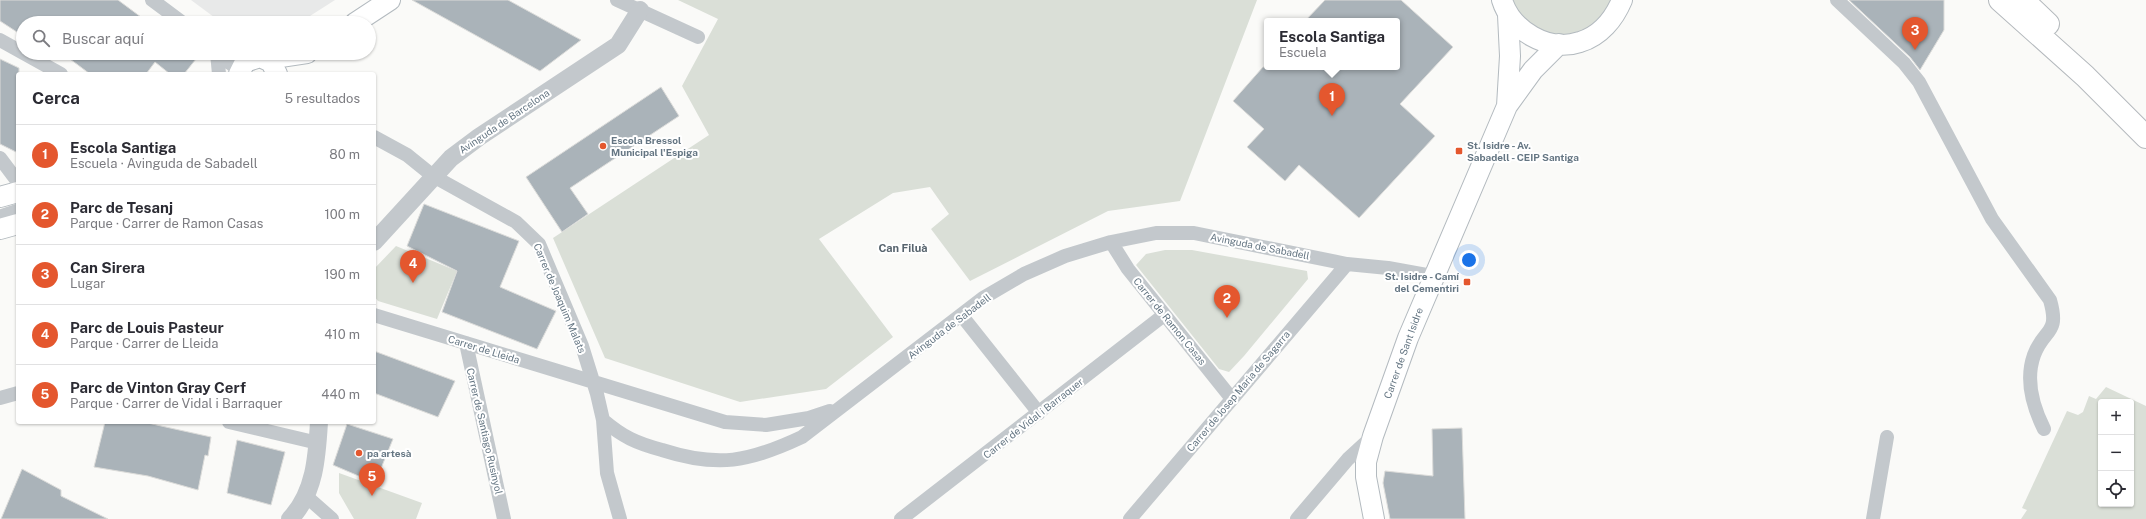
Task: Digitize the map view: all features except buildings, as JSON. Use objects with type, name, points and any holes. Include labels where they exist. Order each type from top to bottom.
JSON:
[{"type":"highway","points":[[2000,0],[2085,76],[2146,138]]},
{"type":"highway","points":[[2023,0],[2107,80],[2146,120]]},
{"type":"main road","points":[[366,16],[390,0]]},
{"type":"main road","points":[[1505,7],[1525,32],[1537,39],[1558,44],[1579,43],[1594,36],[1612,18],[1622,0]]},
{"type":"main road","name":"Carrer de Sant Isidre","points":[[1505,7],[1510,56],[1507,106]]},
{"type":"main road","name":"Carrer de Sant Isidre","points":[[1374,519],[1366,476],[1366,462],[1373,436],[1432,276],[1507,106],[1533,70],[1558,44]]},
{"type":"main road","points":[[249,66],[276,60]]},
{"type":"main road","points":[[289,72],[301,60]]},
{"type":"main road","points":[[0,197],[16,193]]},
{"type":"main road","points":[[0,229],[16,225]]},
{"type":"street","points":[[152,0],[174,16]]},
{"type":"street","points":[[617,0],[698,37]]},
{"type":"street","points":[[1837,0],[1904,63],[1919,82],[1992,219],[2050,300],[2054,314],[2054,324],[2034,355],[2030,375],[2032,396],[2044,429]]},
{"type":"street","name":"Avinguda de Barcelona","points":[[376,240],[451,158],[479,137],[618,45],[640,10]]},
{"type":"street","points":[[0,40],[16,49]]},
{"type":"street","points":[[36,60],[57,72]]},
{"type":"street","points":[[218,60],[219,72]]},
{"type":"street","points":[[234,60],[249,66]]},
{"type":"street","name":"Carrer de Joaquim Malats","points":[[376,138],[407,155],[433,176],[516,222],[533,237],[542,251],[582,346],[594,383],[603,420],[607,473],[620,519]]},
{"type":"street","points":[[0,158],[16,179]]},
{"type":"street","points":[[0,215],[16,210]]},
{"type":"street","name":"Avinguda de Sabadell","points":[[603,420],[621,435],[675,454],[704,461],[734,460],[772,452],[802,437],[839,407],[962,316],[983,298],[1024,274],[1065,256],[1111,242],[1156,233],[1194,233],[1347,264],[1388,268],[1432,276]]},
{"type":"street","name":"Carrer de Ramon Casas","points":[[1111,242],[1128,270],[1232,399]]},
{"type":"street","name":"Carrer de Josep Maria de Sagarra","points":[[1130,519],[1347,264]]},
{"type":"street","name":"Carrer de Vidal i Barraquer","points":[[900,519],[1164,315]]},
{"type":"street","points":[[962,316],[1039,413]]},
{"type":"street","name":"Carrer de Lleida","points":[[376,317],[594,383]]},
{"type":"street","name":"Carrer de Santiago Rusinyol","points":[[466,343],[504,519]]},
{"type":"street","name":"Avinguda de Sabadell","points":[[594,383],[725,422],[766,425],[809,418],[839,407]]},
{"type":"street","points":[[0,398],[16,394]]},
{"type":"street","points":[[237,424],[318,443]]},
{"type":"street","points":[[290,519],[306,497],[314,470],[320,424]]},
{"type":"street","points":[[1298,518],[1348,459],[1373,436]]},
{"type":"street","points":[[1873,519],[1887,437]]},
{"type":"street","points":[[306,497],[332,519]]},
{"type":"shaded area","points":[[191,0],[335,0],[310,16],[213,16]]},
{"type":"shaded area","points":[[678,0],[1257,0],[1180,201],[1108,211],[970,281],[931,229],[949,214],[930,187],[893,193],[819,239],[893,337],[826,389],[740,402],[605,358],[553,238],[709,135],[682,86],[718,19]]},
{"type":"shaded area","points":[[1502,0],[1622,0],[1605,27],[1548,42]]},
{"type":"shaded area","points":[[396,246],[457,271],[437,319],[378,301],[376,298],[376,267]]},
{"type":"shaded area","points":[[1165,250],[1192,250],[1307,271],[1308,279],[1229,372],[1219,369],[1136,265],[1146,254]]},
{"type":"shaded area","points":[[2106,387],[2131,399],[2098,399],[2098,507],[2134,507],[2134,400],[2146,406],[2146,519],[2021,519],[2027,510],[2022,508],[2067,411],[2078,415],[2083,412],[2089,396],[2096,399]]},
{"type":"shaded area","points":[[339,473],[422,503],[416,519],[354,519],[339,493]]},
{"type":"place","name":"Can Sirera","points":[[1915,50]]},
{"type":"place","name":"Escola Santiga","points":[[1332,116]]},
{"type":"place","name":"Escola Bressol Municipal l'Espiga","points":[[603,146]]},
{"type":"place","name":"St. Isidre - Av. Sabadell - CEIP Santiga","points":[[1459,151]]},
{"type":"place","name":"St. Isidre - Camí del Cementiri","points":[[1467,282]]},
{"type":"place","name":"Parc de Louis Pasteur","points":[[413,283]]},
{"type":"place","name":"Parc de Tesanj","points":[[1227,318]]},
{"type":"place","name":"pa artesà","points":[[359,453]]},
{"type":"place","name":"Parc de Vinton Gray Cerf","points":[[372,496]]},
{"type":"district","name":"Can Filuà","points":[[903,248]]}]
